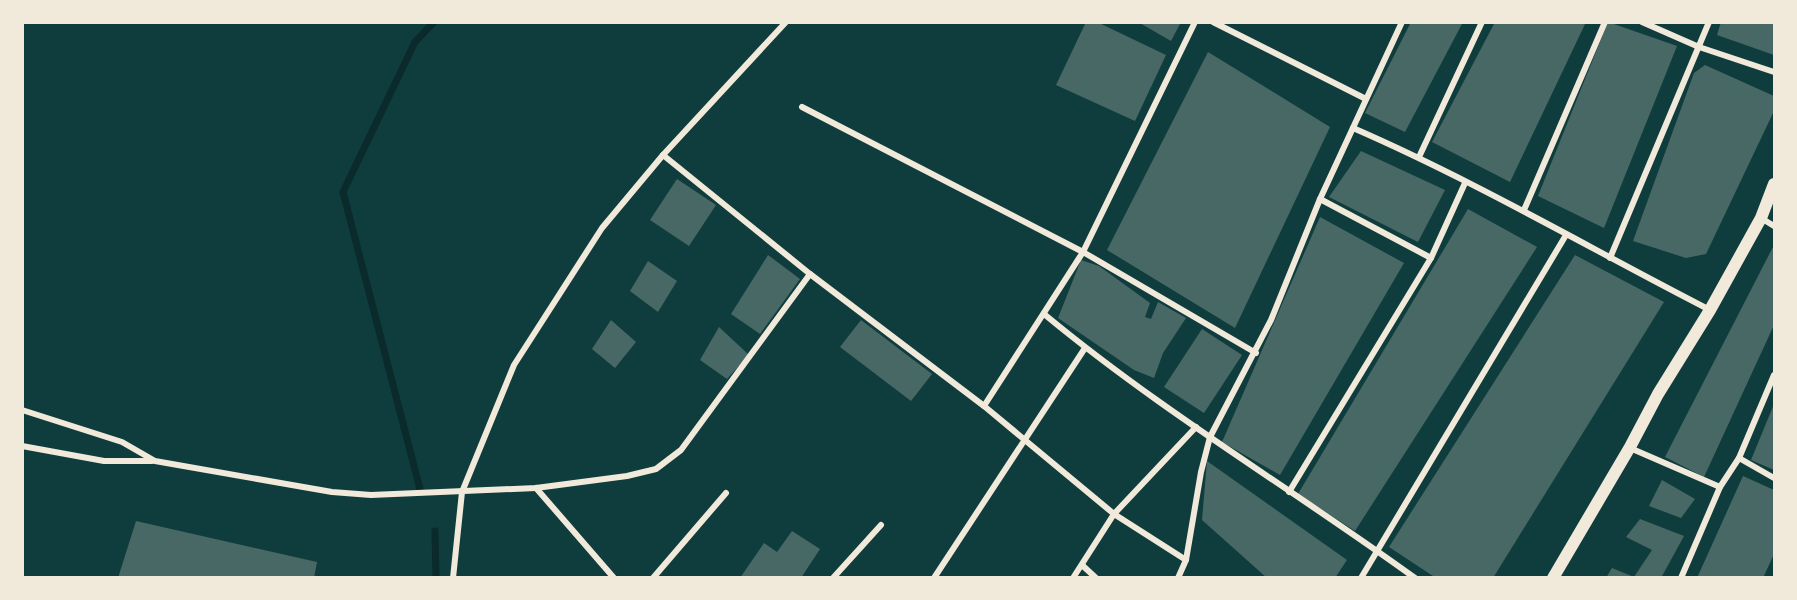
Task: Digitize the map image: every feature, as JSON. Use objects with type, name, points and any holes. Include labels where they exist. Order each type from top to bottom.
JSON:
[{"type":"main road","points":[[1553,578],[1630,447],[1658,394],[1710,310],[1761,218],[1774,184]]},
{"type":"street","points":[[453,578],[462,492],[514,365],[602,228],[663,155],[786,22]]},
{"type":"street","points":[[984,406],[1083,252],[1195,22]]},
{"type":"street","points":[[1213,22],[1366,99]]},
{"type":"street","points":[[1178,578],[1186,560],[1201,472],[1210,437],[1256,353],[1320,199],[1402,22]]},
{"type":"street","points":[[1419,157],[1482,22]]},
{"type":"street","points":[[1524,210],[1605,22]]},
{"type":"street","points":[[1642,22],[1699,46],[1774,72]]},
{"type":"street","points":[[1610,258],[1709,22]]},
{"type":"street","points":[[802,107],[1083,252],[1256,353]]},
{"type":"street","points":[[1353,128],[1419,157],[1466,183],[1524,210],[1566,236],[1710,310]]},
{"type":"street","points":[[663,155],[810,274],[984,406],[1113,514],[1186,560]]},
{"type":"street","points":[[1289,492],[1431,258],[1466,183]]},
{"type":"street","points":[[1320,199],[1431,258]]},
{"type":"street","points":[[1761,218],[1774,226]]},
{"type":"street","points":[[1360,578],[1566,236]]},
{"type":"street","points":[[22,446],[104,461],[155,461],[332,492],[371,495],[536,488],[656,469],[681,450],[810,274]]},
{"type":"street","points":[[1044,314],[1085,348],[1210,437],[1416,578]]},
{"type":"street","points":[[934,578],[1085,348]]},
{"type":"street","points":[[1681,578],[1720,487],[1739,458],[1774,375]]},
{"type":"street","points":[[22,410],[122,442],[155,461]]},
{"type":"street","points":[[1073,578],[1113,514],[1196,427]]},
{"type":"street","points":[[1630,447],[1720,487]]},
{"type":"street","points":[[1739,458],[1774,478]]},
{"type":"street","points":[[536,488],[614,578]]},
{"type":"street","points":[[653,578],[726,493]]},
{"type":"street","points":[[833,578],[881,525]]},
{"type":"street","points":[[1082,565],[1096,578]]},
{"type":"building","points":[[1086,22],[1097,22],[1166,55],[1135,121],[1056,85]]},
{"type":"building","points":[[1138,22],[1181,22],[1171,41]]},
{"type":"building","points":[[1411,22],[1463,22],[1405,132],[1365,113]]},
{"type":"building","points":[[1495,22],[1586,22],[1510,182],[1432,142]]},
{"type":"building","points":[[1608,22],[1677,46],[1604,228],[1538,196]]},
{"type":"building","points":[[1721,22],[1774,22],[1774,55],[1717,35]]},
{"type":"building","points":[[1208,52],[1330,127],[1235,328],[1107,250]]},
{"type":"building","points":[[1705,65],[1774,96],[1774,111],[1706,254],[1686,258],[1633,241],[1694,73]]},
{"type":"building","points":[[1361,151],[1445,190],[1418,242],[1329,197]]},
{"type":"building","points":[[677,179],[716,205],[689,246],[650,220]]},
{"type":"building","points":[[1468,209],[1537,247],[1355,531],[1298,494]]},
{"type":"building","points":[[1320,217],[1404,263],[1280,475],[1222,442]]},
{"type":"building","points":[[1774,245],[1774,325],[1704,477],[1665,457]]},
{"type":"building","points":[[768,255],[800,279],[760,334],[731,314]]},
{"type":"building","points":[[1575,255],[1664,302],[1493,578],[1436,578],[1389,547]]},
{"type":"building","points":[[1081,260],[1099,266],[1150,303],[1145,317],[1151,319],[1158,302],[1186,318],[1163,353],[1154,378],[1134,370],[1058,318]]},
{"type":"building","points":[[648,261],[677,281],[658,312],[630,291]]},
{"type":"building","points":[[611,320],[636,342],[615,368],[592,349]]},
{"type":"building","points":[[861,320],[932,374],[911,401],[840,347]]},
{"type":"building","points":[[719,327],[749,355],[727,379],[700,360]]},
{"type":"building","points":[[1202,329],[1242,355],[1204,413],[1164,387]]},
{"type":"building","points":[[1774,404],[1774,470],[1751,460]]},
{"type":"building","points":[[1207,461],[1347,560],[1335,578],[1267,578],[1202,520]]},
{"type":"building","points":[[1743,476],[1774,490],[1774,554],[1763,578],[1697,578]]},
{"type":"building","points":[[1662,480],[1695,499],[1681,518],[1649,506]]},
{"type":"building","points":[[1640,519],[1684,536],[1661,578],[1606,578],[1612,568],[1634,577],[1652,550],[1626,537]]},
{"type":"building","points":[[136,521],[317,562],[314,578],[118,578]]},
{"type":"building","points":[[792,531],[820,549],[801,578],[740,578],[764,543],[777,552]]},
{"type":"waterway","points":[[420,489],[343,192],[415,42],[434,22]]},
{"type":"waterway","points":[[435,531],[436,578]]}]
